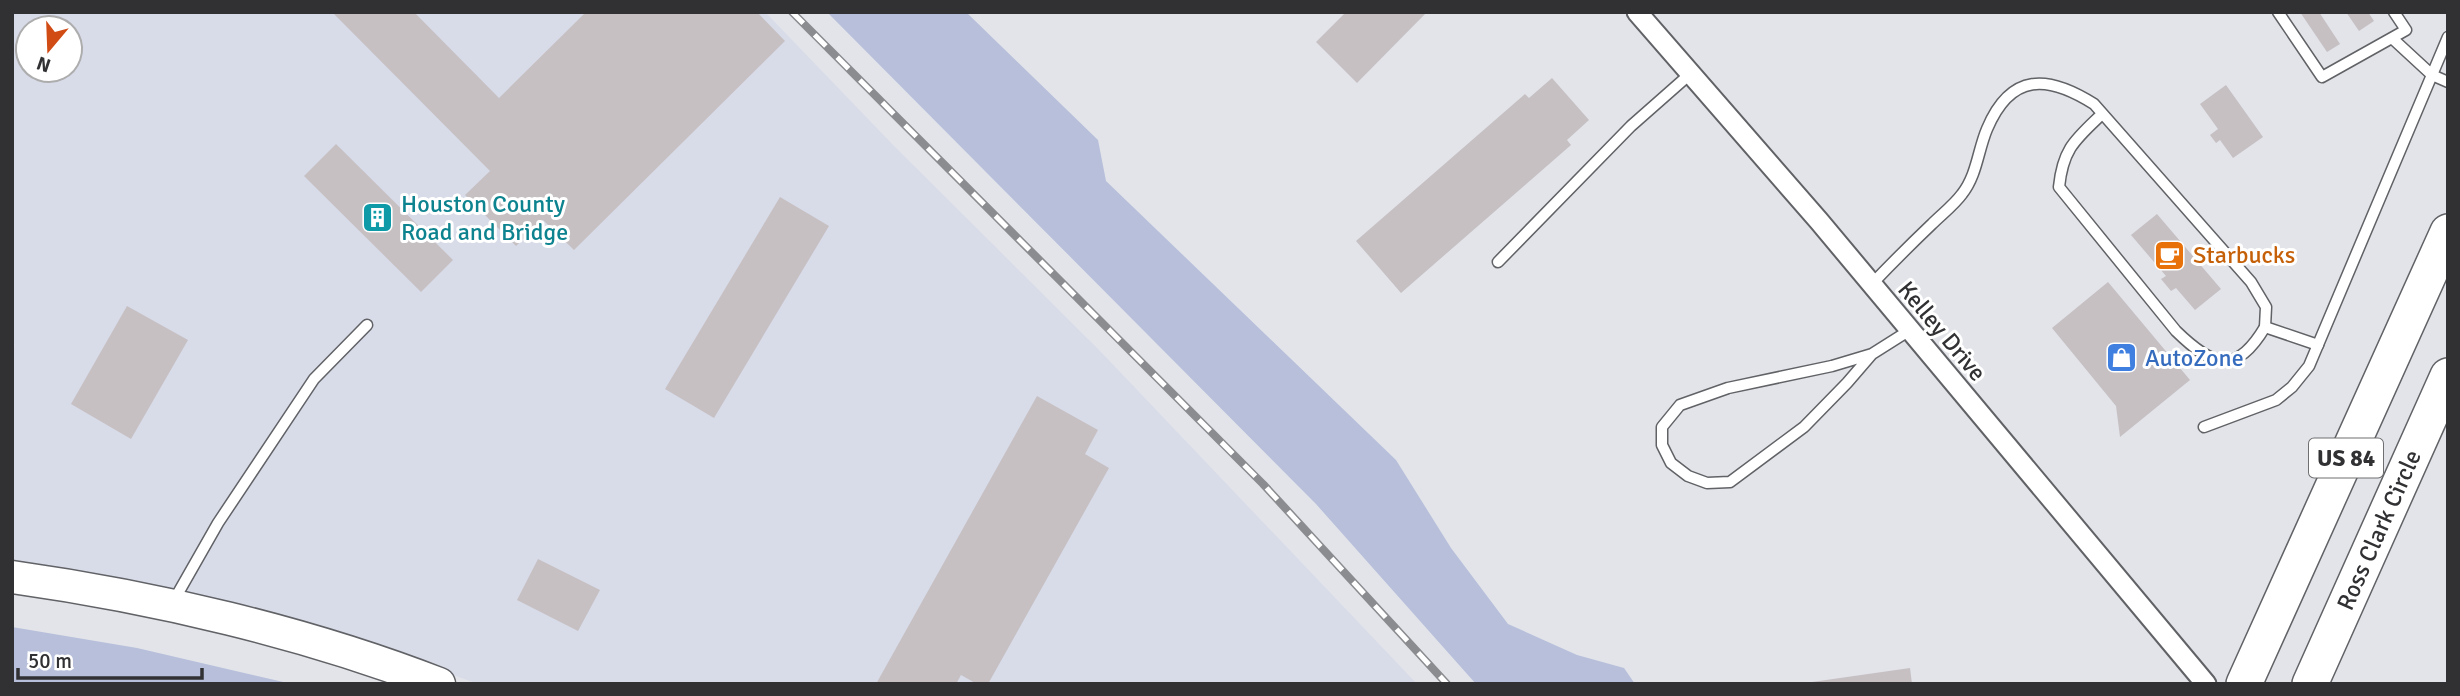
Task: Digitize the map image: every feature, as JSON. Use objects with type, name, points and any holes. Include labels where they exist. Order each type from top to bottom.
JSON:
[{"type":"highway","name":"US 84","points":[[2244,684],[2448,232]]},
{"type":"highway","name":"Ross Clark Circle","points":[[2310,684],[2448,376]]},
{"type":"main road","points":[[12,577],[171,606],[316,644],[439,684]]},
{"type":"street","name":"Kelley Drive","points":[[1637,12],[1910,330],[2206,684]]},
{"type":"lane","points":[[2278,12],[2322,78],[2406,30],[2394,12]]},
{"type":"lane","points":[[2204,427],[2276,400],[2309,366],[2448,37]]},
{"type":"lane","points":[[2393,39],[2432,75],[2448,82]]},
{"type":"lane","points":[[1498,262],[1631,126],[1690,74]]},
{"type":"lane","points":[[1871,285],[1962,194],[1973,172],[1987,128],[2000,106],[2016,89],[2030,83],[2054,84],[2076,92],[2094,104],[2251,282],[2266,307],[2265,327],[2253,347],[2242,358],[2227,361],[2207,356],[2193,348],[2176,331],[2059,187],[2061,164],[2073,143],[2102,114]]},
{"type":"lane","points":[[171,606],[218,523],[314,379],[367,325]]},
{"type":"lane","points":[[2265,327],[2318,345]]},
{"type":"lane","points":[[1872,354],[1804,427],[1730,482],[1707,483],[1688,476],[1671,463],[1662,445],[1662,427],[1680,405],[1728,388],[1832,366],[1872,354],[1910,330]]},
{"type":"shaded area","points":[[12,12],[765,12],[894,146],[1099,350],[1417,684],[479,684],[384,651],[12,563],[12,349],[15,345],[12,343]]},
{"type":"shaded area","points":[[827,12],[966,12],[1098,140],[1106,181],[1396,460],[1451,548],[1508,624],[1577,655],[1624,668],[1635,684],[1476,684],[1316,504]]},
{"type":"shaded area","points":[[12,627],[137,648],[292,684],[12,684]]},
{"type":"building","points":[[332,12],[414,12],[499,98],[586,12],[757,12],[785,41],[574,250],[543,220],[516,246],[465,195],[490,171]]},
{"type":"building","points":[[1346,12],[1427,12],[1357,83],[1316,42]]},
{"type":"building","points":[[2300,12],[2319,12],[2340,44],[2327,52]]},
{"type":"building","points":[[2346,12],[2368,12],[2374,21],[2359,31]]},
{"type":"building","points":[[1552,78],[1589,120],[1567,140],[1571,145],[1401,293],[1356,241],[1525,94],[1529,98]]},
{"type":"building","points":[[2226,85],[2263,137],[2233,158],[2220,140],[2216,143],[2210,135],[2218,129],[2200,104]]},
{"type":"building","name":"Houston County Road and Bridge","points":[[336,144],[453,260],[421,292],[304,176]]},
{"type":"building","points":[[780,197],[829,226],[714,418],[665,389]]},
{"type":"building","name":"Starbucks","points":[[2157,214],[2221,289],[2195,310],[2176,288],[2171,291],[2161,279],[2166,276],[2131,235]]},
{"type":"building","points":[[2108,282],[2190,380],[2120,437],[2116,406],[2052,328]]},
{"type":"building","points":[[127,306],[188,340],[131,439],[71,404]]},
{"type":"building","points":[[1037,396],[1098,430],[1085,454],[1109,468],[988,684],[977,684],[961,675],[956,684],[876,684]]},
{"type":"building","points":[[538,559],[600,590],[578,631],[517,600]]},
{"type":"building","points":[[1910,668],[1912,684],[1812,684],[1812,682]]},
{"type":"railway","points":[[792,12],[1263,484],[1447,684]]},
{"type":"place","name":"Houston County Road and Bridge","points":[[378,218]]},
{"type":"place","name":"Starbucks","points":[[2170,255]]},
{"type":"place","name":"AutoZone","points":[[2122,358]]}]
